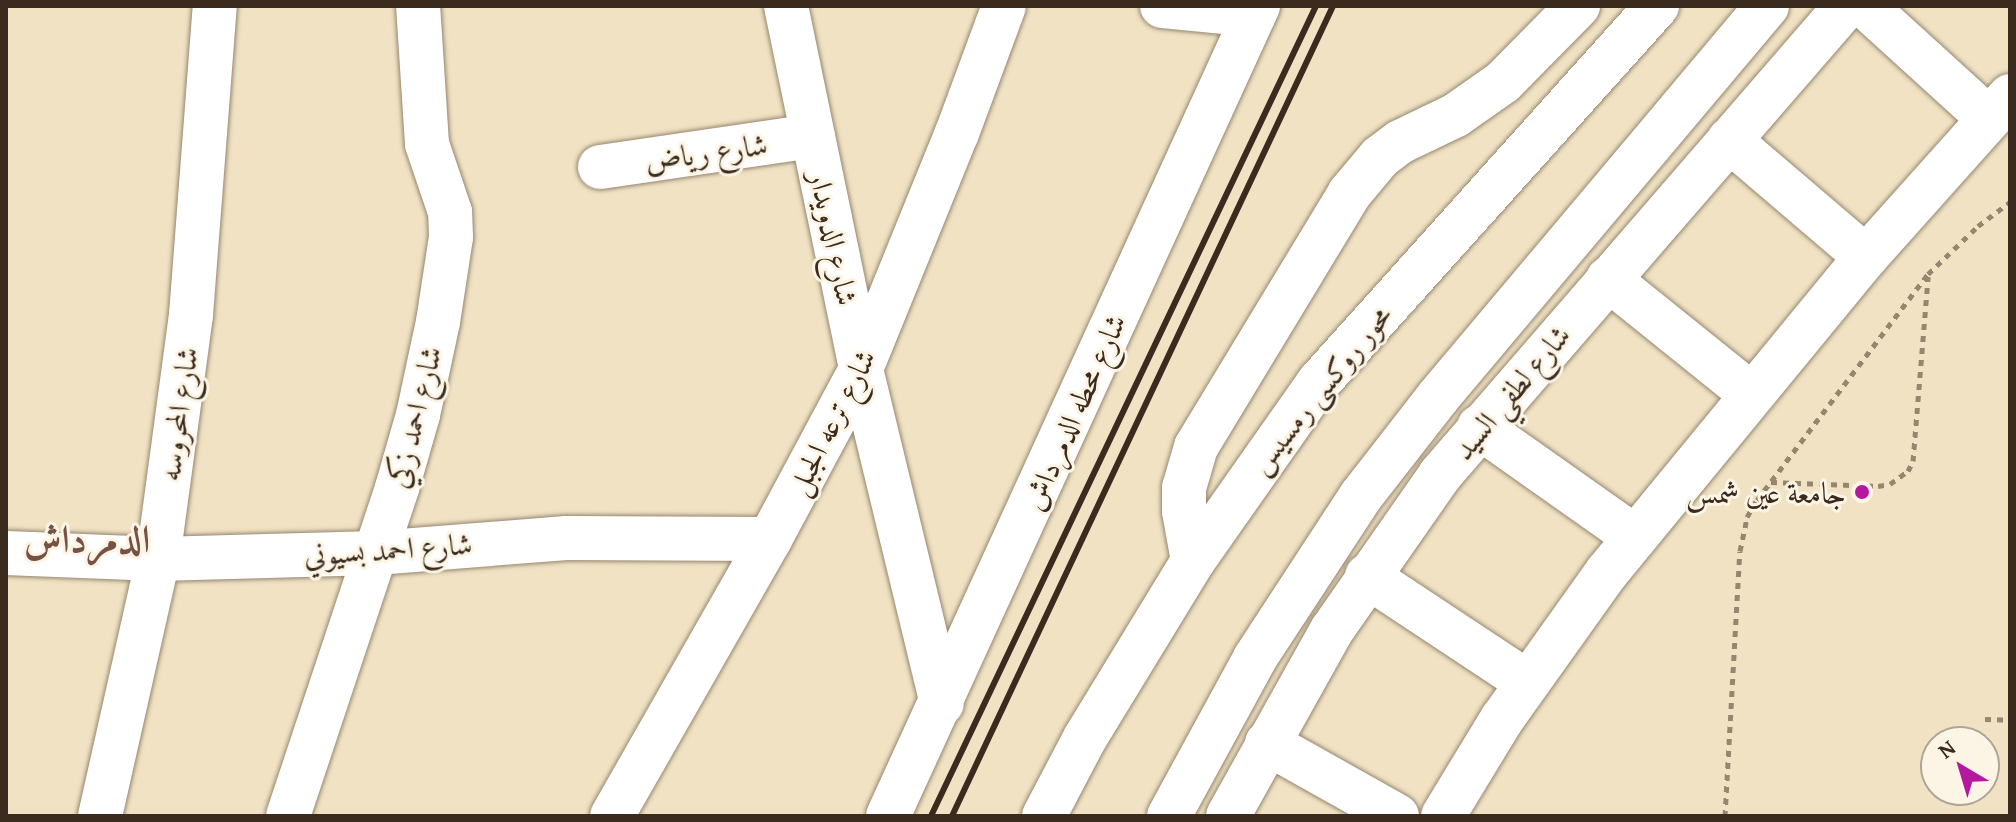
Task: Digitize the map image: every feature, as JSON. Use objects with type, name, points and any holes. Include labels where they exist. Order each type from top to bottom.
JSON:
[{"type":"street","name":"شارع المحروسه","points":[[100,816],[158,559],[191,315],[215,6]]},
{"type":"street","name":"شارع احمد زكي","points":[[288,816],[376,553],[418,415],[451,237],[450,212],[427,144],[418,6]]},
{"type":"street","name":"شارع الدويدار","points":[[786,6],[861,369],[942,703]]},
{"type":"street","name":"شارع ترعه الجبل","points":[[612,816],[770,539],[861,369],[957,133],[1004,6]]},
{"type":"street","points":[[1162,6],[1256,10]]},
{"type":"street","points":[[1193,561],[1184,511],[1184,488],[1196,447],[1349,194],[1380,157],[1400,142],[1456,115],[1503,82],[1578,6]]},
{"type":"street","name":"محور روكسى رمسيس","points":[[1044,816],[1085,738],[1193,561],[1319,382],[1657,6]]},
{"type":"street","name":"شارع لطفي السيد","points":[[1169,816],[1255,658],[1361,496],[1438,397],[1767,6]]},
{"type":"street","name":"شارع لطفي السيد","points":[[1228,816],[1267,743],[1367,576],[1479,427],[1846,6]]},
{"type":"street","points":[[1443,816],[1527,682],[1635,537],[1866,257],[1999,107],[1865,6]]},
{"type":"street","name":"شارع محطه الدمرداش","points":[[888,816],[1256,10]]},
{"type":"street","name":"شارع رياض","points":[[600,167],[813,136]]},
{"type":"street","points":[[1729,140],[1866,257]]},
{"type":"street","points":[[1608,279],[1751,394]]},
{"type":"street","points":[[1479,427],[1635,537]]},
{"type":"street","name":"شارع احمد بسيوني","points":[[6,553],[158,559],[376,553],[566,538],[770,539]]},
{"type":"street","points":[[1367,576],[1527,682]]},
{"type":"street","points":[[1267,743],[1397,816]]},
{"type":"path","points":[[1725,816],[1740,551],[1747,517],[1770,482],[1928,274],[1978,226],[2010,202]]},
{"type":"path","points":[[1770,482],[1878,486],[1890,484],[1908,471],[1913,461],[1928,274]]},
{"type":"path","points":[[1985,719],[2010,720]]},
{"type":"railway","points":[[931,816],[1316,6]]},
{"type":"railway","points":[[952,816],[1333,6]]},
{"type":"place","name":"جامعة عين شمس","points":[[1862,492]]},
{"type":"district","name":"الدمرداش","points":[[87,539]]}]
